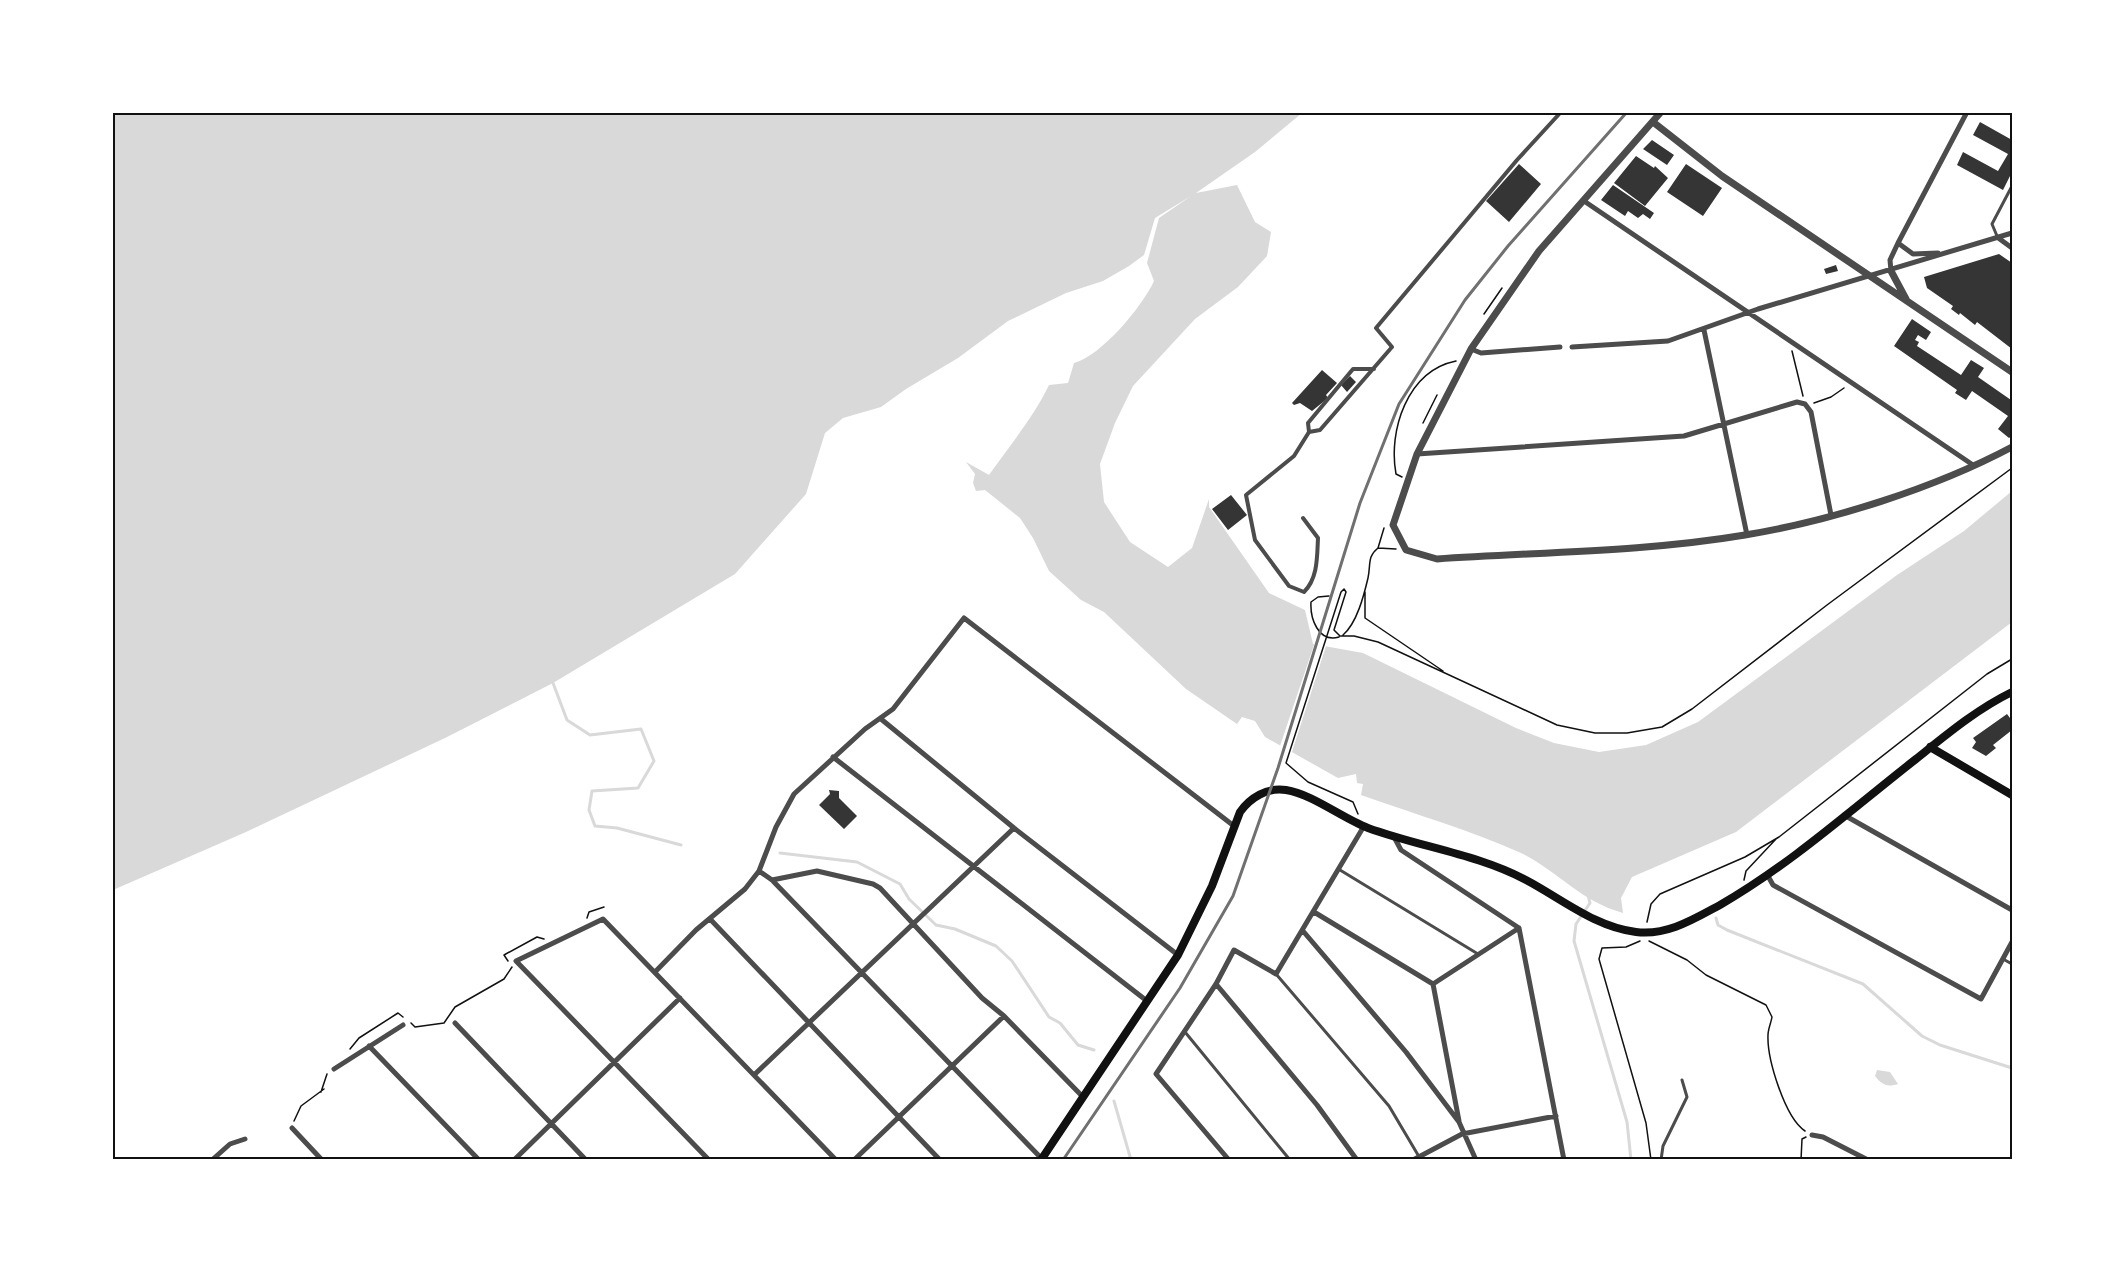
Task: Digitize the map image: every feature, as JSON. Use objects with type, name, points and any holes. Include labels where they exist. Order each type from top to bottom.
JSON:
[{"type":"main road","points":[[1042,1159],[1178,955],[1212,886],[1234,826],[1246,804],[1270,790],[1294,792],[1364,826],[1500,867],[1603,924],[1634,932],[1657,932],[1683,924],[1768,876],[1930,747],[1993,701],[2013,692]]},
{"type":"main road","points":[[1930,747],[2013,795]]},
{"type":"street","points":[[1309,432],[1320,430],[1392,347],[1376,328],[1510,168],[1561,112]]},
{"type":"street","points":[[1661,112],[1539,251],[1463,362],[1417,454],[1393,525],[1406,550],[1437,559],[1687,543],[1747,535],[1831,515],[1917,489],[2013,447]]},
{"type":"street","points":[[1908,301],[1891,271],[1890,260],[1967,112]]},
{"type":"street","points":[[1653,122],[1722,176],[2013,372]]},
{"type":"street","points":[[1584,201],[1973,465]]},
{"type":"street","points":[[1572,347],[1668,341],[1750,313],[1891,271],[1939,253],[2013,233]]},
{"type":"street","points":[[1997,237],[2013,248]]},
{"type":"street","points":[[1898,243],[1913,254],[1939,253]]},
{"type":"street","points":[[1704,330],[1747,535]]},
{"type":"street","points":[[1471,349],[1481,353],[1560,347]]},
{"type":"street","points":[[1304,518],[1318,538],[1315,572],[1311,585],[1304,592],[1289,586],[1254,540],[1246,495],[1294,456],[1309,432],[1308,423],[1353,369],[1374,369]]},
{"type":"street","points":[[1417,454],[1684,436],[1725,425],[1792,402],[1805,404],[1811,412],[1831,515]]},
{"type":"street","points":[[655,972],[745,889],[759,871],[782,813],[794,795],[865,729],[893,710],[964,618],[1234,826]]},
{"type":"street","points":[[881,719],[1014,828],[1178,955]]},
{"type":"street","points":[[833,758],[1147,1001]]},
{"type":"street","points":[[1844,815],[2013,910]]},
{"type":"street","points":[[1229,1160],[1156,1074],[1185,1032],[1234,950],[1276,974],[1340,870],[1364,826]]},
{"type":"street","points":[[754,1075],[1014,828]]},
{"type":"street","points":[[1393,835],[1401,850],[1519,928],[1564,1160]]},
{"type":"street","points":[[1407,839],[1406,847],[1414,859]]},
{"type":"street","points":[[759,871],[772,880],[1042,1159]]},
{"type":"street","points":[[772,880],[817,871],[873,884],[981,998],[1004,1016],[1083,1097]]},
{"type":"street","points":[[1768,876],[1773,885],[1980,999],[2013,942]]},
{"type":"street","points":[[1314,912],[1433,984],[1459,1122],[1462,1134],[1476,1160]]},
{"type":"street","points":[[709,1160],[516,961],[603,919],[836,1160]]},
{"type":"street","points":[[710,919],[940,1160]]},
{"type":"street","points":[[1433,984],[1519,928]]},
{"type":"street","points":[[1303,931],[1406,1052],[1459,1122]]},
{"type":"street","points":[[1215,984],[1317,1105],[1357,1160]]},
{"type":"street","points":[[514,1160],[680,998]]},
{"type":"street","points":[[854,1160],[1004,1016]]},
{"type":"street","points":[[455,1023],[586,1160]]},
{"type":"street","points":[[334,1069],[403,1025]]},
{"type":"street","points":[[369,1046],[479,1160]]},
{"type":"street","points":[[1418,1158],[1462,1134],[1556,1116]]},
{"type":"street","points":[[292,1128],[322,1160]]},
{"type":"street","points":[[1812,1135],[1823,1137],[1865,1159]]},
{"type":"street","points":[[212,1160],[230,1144],[245,1139]]},
{"type":"lane","points":[[1997,237],[1992,224],[2013,186]]},
{"type":"lane","points":[[1340,870],[1478,954]]},
{"type":"lane","points":[[2003,959],[2013,964]]},
{"type":"lane","points":[[1276,974],[1389,1106],[1418,1158]]},
{"type":"lane","points":[[1185,1032],[1290,1160]]},
{"type":"lane","points":[[1661,1160],[1663,1146],[1687,1097],[1682,1080]]},
{"type":"path","points":[[1790,342],[1805,404],[1831,398],[1845,387]]},
{"type":"path","points":[[1408,479],[1396,474],[1392,456],[1395,431],[1404,408],[1423,379],[1446,363],[1463,362]]},
{"type":"path","points":[[1329,596],[1318,597],[1311,602],[1310,614],[1317,630],[1328,638],[1354,636],[1378,642],[1557,724],[1594,733],[1627,733],[1662,727],[1692,709],[1827,605],[2013,468]]},
{"type":"path","points":[[1406,550],[1378,548],[1370,555],[1365,589],[1365,618],[1432,662],[1445,674]]},
{"type":"path","points":[[1341,636],[1336,635],[1334,630],[1346,592],[1344,589],[1286,764],[1308,782],[1353,802],[1359,816]]},
{"type":"path","points":[[1341,636],[1353,622],[1365,589]]},
{"type":"path","points":[[1647,924],[1651,904],[1660,894],[1745,857],[1779,837],[1987,674],[2013,659]]},
{"type":"path","points":[[1746,876],[1746,871],[1779,837]]},
{"type":"path","points":[[1651,1160],[1646,1123],[1599,959],[1602,948],[1626,947],[1646,939],[1687,960],[1706,975],[1766,1005],[1772,1017],[1768,1035],[1772,1062],[1787,1110],[1802,1129],[1812,1135]]},
{"type":"path","points":[[416,1027],[444,1023],[455,1007],[504,979],[516,961]]},
{"type":"path","points":[[292,1128],[301,1106],[324,1089]]},
{"type":"path","points":[[1801,1160],[1802,1139],[1812,1135]]},
{"type":"shaded area","points":[[112,113],[1302,113],[1255,152],[1196,193],[1237,185],[1255,222],[1271,232],[1267,256],[1238,287],[1195,319],[1133,386],[1115,423],[1100,464],[1104,502],[1130,542],[1168,567],[1192,548],[1209,499],[1209,507],[1269,593],[1305,610],[1313,644],[1363,653],[1516,728],[1554,743],[1599,752],[1646,745],[1698,722],[1897,575],[1964,531],[2012,491],[2012,622],[1736,832],[1632,877],[1621,898],[1623,913],[1594,901],[1521,853],[1361,795],[1363,784],[1357,783],[1356,774],[1338,778],[1265,737],[1255,721],[1242,717],[1237,724],[1186,689],[1104,612],[1081,600],[1049,571],[1033,538],[1020,518],[985,490],[976,491],[973,483],[975,474],[966,462],[989,475],[1029,420],[1049,385],[1068,383],[1074,363],[1096,351],[1131,317],[1154,281],[1147,263],[1159,218],[1191,196],[1155,218],[1144,255],[1129,266],[1103,281],[1066,293],[1008,321],[958,358],[881,407],[843,418],[825,433],[806,494],[735,574],[553,683],[445,738],[246,832],[113,890]]},
{"type":"shaded area","points":[[1877,1070],[1890,1072],[1898,1084],[1883,1084],[1875,1076]]},
{"type":"pier","points":[[1315,642],[1327,643],[1291,755],[1279,749]]},
{"type":"building","points":[[1980,122],[2012,140],[2012,172],[2003,190],[1957,165],[1963,152],[1998,171],[2008,154],[1973,135]]},
{"type":"building","points":[[1652,140],[1674,155],[1667,165],[1643,149]]},
{"type":"building","points":[[1636,156],[1654,168],[1655,166],[1668,178],[1645,206],[1614,183]]},
{"type":"building","points":[[1519,164],[1541,184],[1509,222],[1486,201]]},
{"type":"building","points":[[1686,164],[1722,188],[1703,216],[1667,192]]},
{"type":"building","points":[[1613,185],[1654,213],[1650,219],[1643,214],[1638,218],[1628,211],[1625,216],[1601,200]]},
{"type":"building","points":[[1999,254],[2012,263],[2012,349],[1977,322],[1975,325],[1951,309],[1953,306],[1927,288],[1924,277]]},
{"type":"building","points":[[1836,265],[1838,271],[1826,274],[1824,269]]},
{"type":"building","points":[[1912,319],[1931,332],[1926,340],[1918,335],[1915,340],[1919,342],[1917,346],[1961,375],[1971,360],[1984,368],[1978,377],[2011,400],[2012,398],[2012,436],[2009,438],[1998,429],[2008,416],[1972,391],[1966,400],[1955,393],[1957,390],[1894,346]]},
{"type":"building","points":[[1322,370],[1337,383],[1326,395],[1328,398],[1312,411],[1300,403],[1294,405],[1292,403]]},
{"type":"building","points":[[1350,376],[1356,382],[1347,392],[1341,385]]},
{"type":"building","points":[[1231,495],[1247,515],[1228,530],[1212,509]]},
{"type":"building","points":[[2007,714],[2010,718],[2012,716],[2012,730],[1993,745],[1996,748],[1986,756],[1972,748],[1976,742],[1973,738]]},
{"type":"building","points":[[829,790],[839,791],[839,798],[857,816],[844,829],[819,805],[830,794]]},
{"type":"waterway","points":[[553,683],[567,720],[590,735],[641,729],[654,761],[638,788],[592,791],[589,810],[595,826],[617,828],[681,845]]},
{"type":"waterway","points":[[780,853],[857,862],[900,884],[909,899],[936,925],[955,929],[996,946],[1012,961],[1049,1017],[1060,1023],[1078,1045],[1094,1050]]},
{"type":"waterway","points":[[1588,895],[1590,903],[1576,924],[1574,941],[1627,1122],[1631,1160]]},
{"type":"waterway","points":[[1716,918],[1718,925],[1727,930],[1863,984],[1922,1036],[1940,1045],[2012,1068]]},
{"type":"waterway","points":[[1114,1101],[1131,1160]]},
{"type":"railway","points":[[1063,1160],[1180,988],[1233,896],[1278,768],[1360,503],[1399,404],[1465,300],[1508,246],[1627,112]]}]
